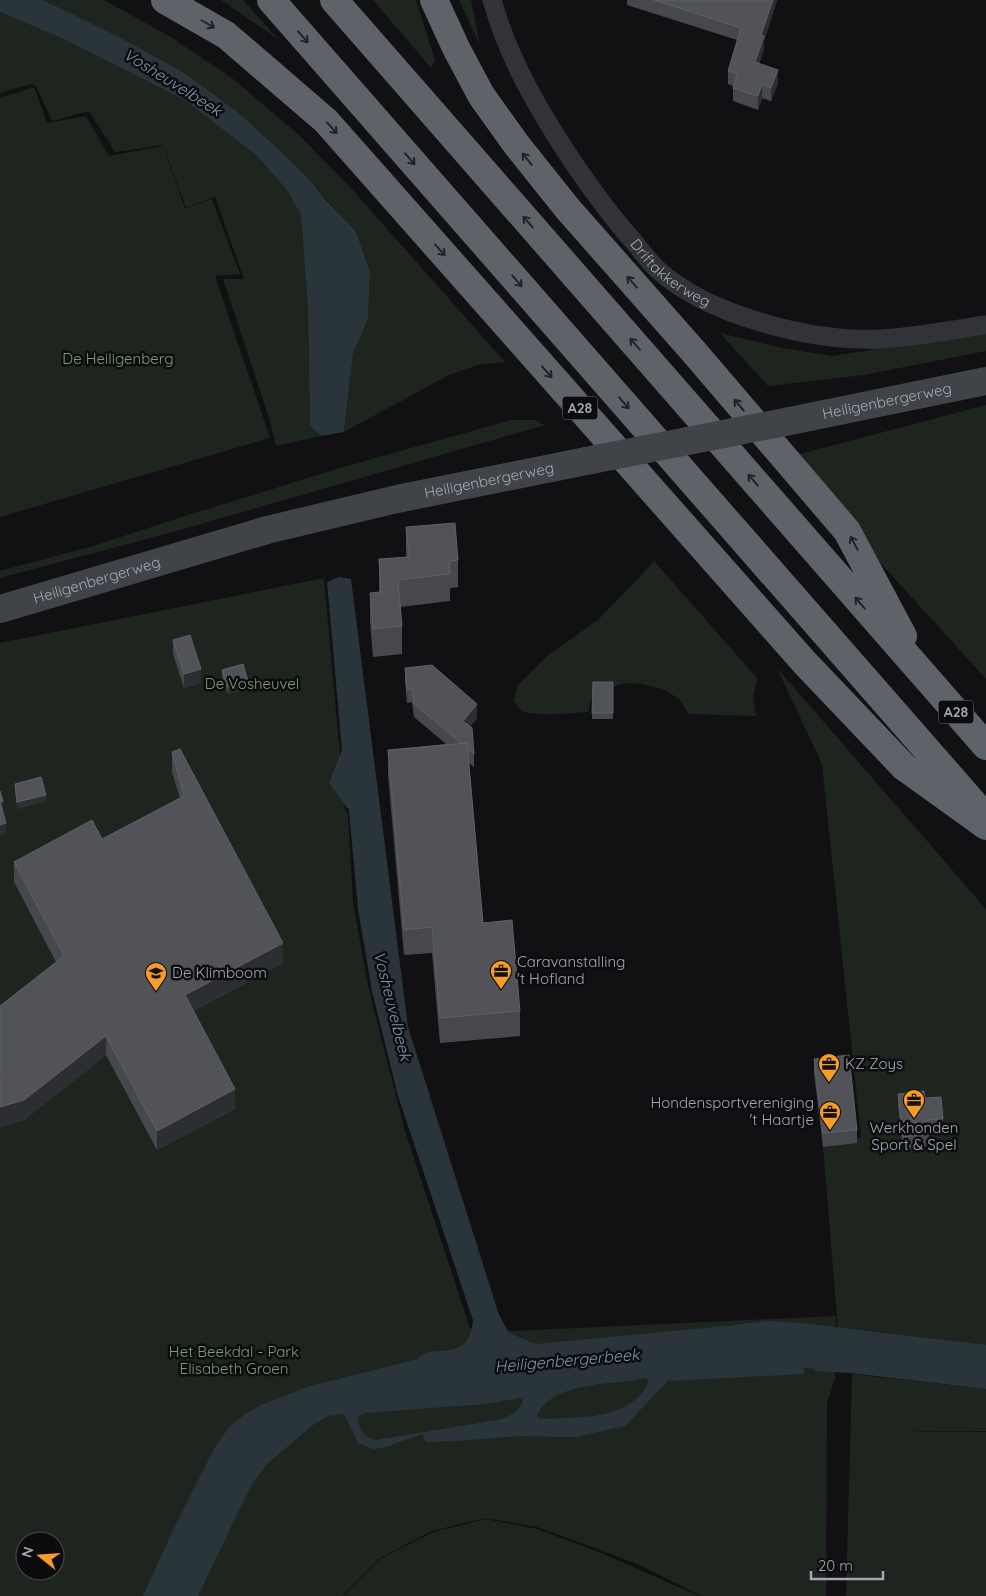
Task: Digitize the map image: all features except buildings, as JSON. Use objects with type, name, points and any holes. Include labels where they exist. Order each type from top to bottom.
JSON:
[{"type":"highway","name":"A28","points":[[166,0],[226,35],[326,121],[805,663],[904,767],[986,826]]},
{"type":"highway","name":"A28","points":[[271,0],[986,817]]},
{"type":"highway","name":"A28","points":[[334,0],[986,746]]},
{"type":"highway","name":"A28","points":[[434,0],[456,48],[481,95],[516,144],[567,208],[694,352],[847,531],[926,679]]},
{"type":"main road","name":"Heiligenbergerweg","points":[[0,609],[267,530],[397,499],[986,381]]},
{"type":"street","name":"Driftakkerweg","points":[[492,0],[497,18],[517,67],[553,132],[619,226],[656,268],[676,283],[710,303],[741,316],[784,329],[815,335],[880,339],[986,325]]},
{"type":"green space","points":[[43,0],[104,0],[169,36],[232,78],[298,134],[350,187],[505,362],[478,365],[449,375],[344,432],[353,352],[368,319],[370,272],[339,214],[310,180],[239,113],[183,72]]},
{"type":"green space","points":[[221,0],[243,0],[278,39]]},
{"type":"green space","points":[[373,0],[416,0],[435,60],[431,68]]},
{"type":"green space","points":[[459,0],[471,0],[480,45]]},
{"type":"green space","points":[[0,12],[66,40],[186,101],[256,155],[287,190],[301,215],[308,309],[310,426],[321,436],[276,446],[270,421],[223,279],[244,279],[215,197],[186,208],[163,145],[115,152],[89,111],[52,121],[36,86],[31,84],[0,93]]},
{"type":"green space","name":"De Heiligenberg","points":[[34,87],[47,123],[86,116],[109,156],[163,146],[185,209],[212,199],[240,274],[215,276],[270,438],[0,517],[0,98]]},
{"type":"green space","points":[[720,333],[783,348],[832,356],[911,341],[986,334],[986,351],[864,375],[768,386]]},
{"type":"green space","points":[[986,405],[986,679],[785,458]]},
{"type":"green space","points":[[511,420],[535,420],[545,425],[173,532],[0,578],[0,571],[93,546],[340,468]]},
{"type":"green space","points":[[654,561],[757,678],[753,698],[756,716],[689,714],[679,699],[665,690],[641,684],[624,683],[596,694],[591,700],[588,712],[535,714],[522,711],[514,701],[517,686],[547,656],[598,620]]},
{"type":"green space","name":"Het Beekdal - Park Elisabeth Groen","points":[[324,578],[345,810],[348,814],[353,903],[369,990],[405,1131],[470,1328],[513,1331],[836,1316],[835,1378],[827,1403],[826,1596],[701,1596],[642,1566],[537,1527],[485,1518],[432,1531],[380,1558],[342,1596],[0,1596],[0,643]]},
{"type":"green space","points":[[777,668],[986,909],[986,1345],[871,1331],[838,1329],[823,1147],[861,1137],[822,764]]},
{"type":"green space","points":[[852,1374],[986,1389],[986,1431],[894,1432],[986,1432],[986,1596],[846,1596]]},
{"type":"green space","points":[[486,1519],[537,1529],[599,1552],[699,1596],[343,1596],[380,1559],[433,1532]]},
{"type":"water","name":"Vosheuvelbeek","points":[[0,0],[43,0],[121,38],[183,72],[239,113],[286,156],[356,232],[370,272],[368,319],[353,353],[344,432],[321,436],[310,426],[308,309],[301,215],[287,190],[256,155],[186,101],[66,40],[0,12]]},
{"type":"water","name":"Vosheuvelbeek","points":[[339,577],[351,579],[408,1027],[499,1315],[509,1333],[536,1344],[725,1326],[801,1328],[804,1374],[668,1381],[625,1426],[576,1437],[521,1436],[426,1442],[422,1434],[383,1448],[373,1449],[358,1443],[344,1414],[328,1416],[313,1425],[268,1463],[254,1481],[198,1596],[143,1596],[174,1528],[214,1449],[229,1427],[245,1414],[261,1405],[307,1387],[418,1359],[424,1354],[457,1348],[465,1343],[470,1334],[473,1320],[398,1096],[372,991],[358,909],[349,810],[329,783],[342,750],[327,582]],"holes":[[[645,1378],[649,1381],[641,1394],[630,1404],[617,1410],[586,1417],[541,1419],[537,1416],[545,1404],[556,1396],[570,1390],[585,1386]],[[520,1398],[523,1400],[520,1407],[503,1419],[375,1440],[365,1434],[360,1428],[358,1420],[359,1416],[365,1413],[485,1404]]]},
{"type":"water","points":[[814,1329],[986,1345],[986,1381],[815,1371]]},
{"type":"waterway","name":"Heiligenbergerbeek","points":[[741,1346],[769,1343],[809,1346],[986,1367]]},
{"type":"place","name":"Caravanstalling 't Hofland","points":[[501,990]]},
{"type":"place","name":"De Klimboom","points":[[156,992]]},
{"type":"place","name":"KZ Zoys","points":[[829,1083]]},
{"type":"place","name":"Werkhonden Sport & Spel","points":[[914,1119]]},
{"type":"place","name":"Hondensportvereniging 't Haartje","points":[[830,1131]]},
{"type":"park label","name":"De Vosheuvel","points":[[252,684]]}]
